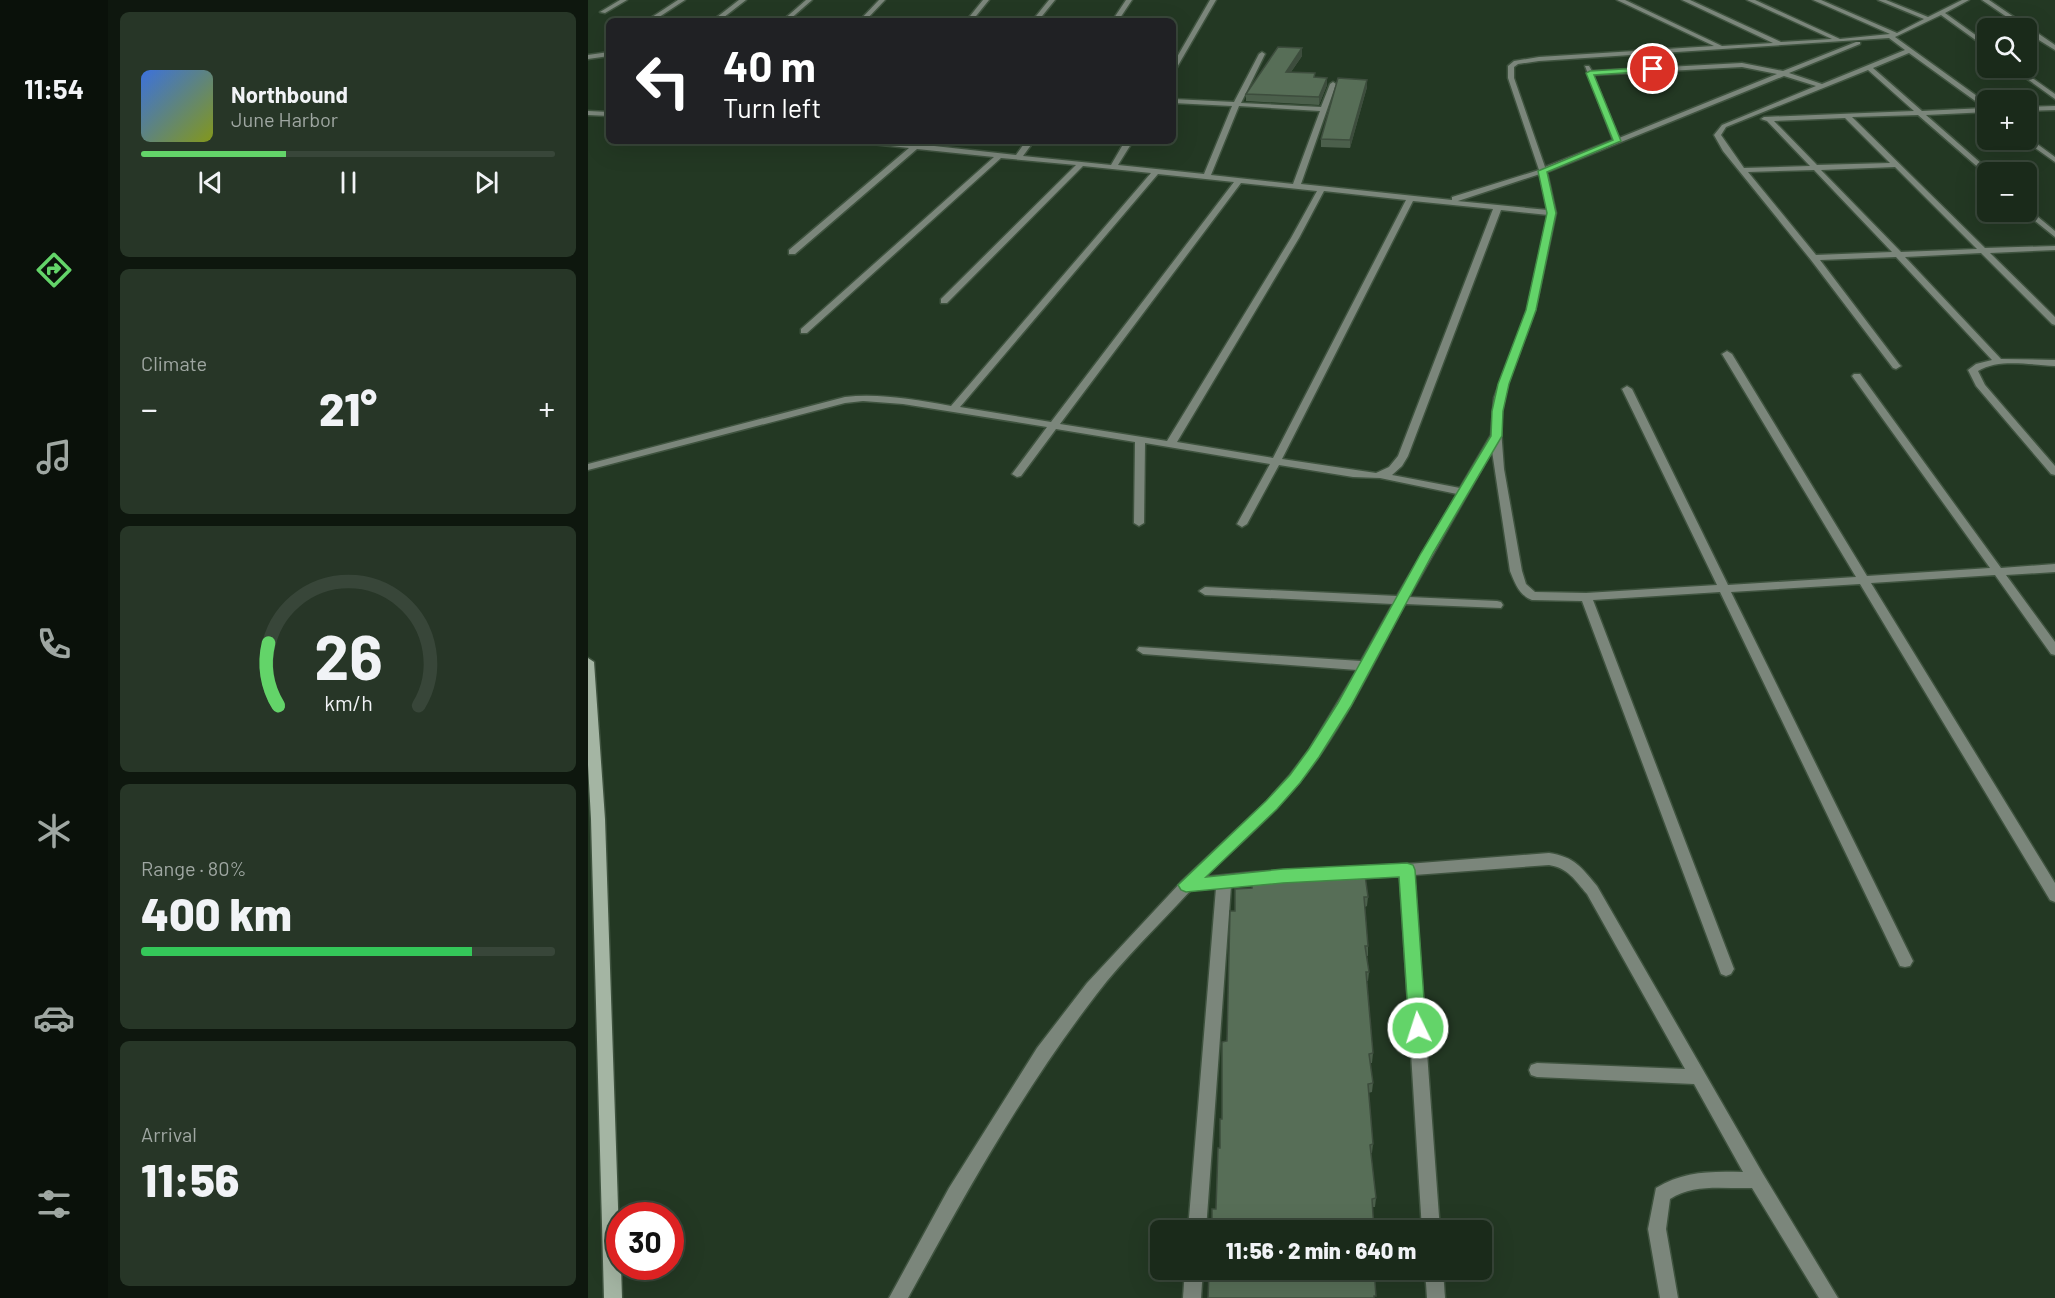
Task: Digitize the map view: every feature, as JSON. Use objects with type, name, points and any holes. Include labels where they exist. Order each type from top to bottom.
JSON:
[{"type":"main road","points":[[588,662],[598,819],[613,1298]]},
{"type":"street","points":[[603,12],[624,0]]},
{"type":"street","points":[[654,18],[682,0]]},
{"type":"street","points":[[719,18],[743,0]]},
{"type":"street","points":[[788,18],[809,0]]},
{"type":"street","points":[[865,18],[882,0]]},
{"type":"street","points":[[971,18],[986,0]]},
{"type":"street","points":[[1037,18],[1052,0]]},
{"type":"street","points":[[1117,18],[1129,0]]},
{"type":"street","points":[[1176,64],[1213,0]]},
{"type":"street","points":[[1620,0],[1721,48]]},
{"type":"street","points":[[1685,0],[1781,44]]},
{"type":"street","points":[[1750,0],[1840,41]]},
{"type":"street","points":[[1816,0],[1894,36],[1977,101]]},
{"type":"street","points":[[1881,0],[1928,18]]},
{"type":"street","points":[[1966,0],[1894,36],[1526,60],[1511,66],[1511,78],[1543,171],[1552,213],[1531,310],[1497,411],[1496,436],[1516,571],[1521,585],[1532,596],[1541,598],[2055,568]]},
{"type":"street","points":[[1985,0],[2010,18]]},
{"type":"street","points":[[1940,12],[1977,39]]},
{"type":"street","points":[[2037,36],[2055,48]]},
{"type":"street","points":[[1449,201],[1543,171],[1868,39]]},
{"type":"street","points":[[1896,366],[1717,135],[1724,126],[1911,51]]},
{"type":"street","points":[[588,57],[606,54]]},
{"type":"street","points":[[1207,177],[1236,105],[1262,54]]},
{"type":"street","points":[[1583,56],[1617,141]]},
{"type":"street","points":[[1590,73],[1730,65],[1753,66],[1822,86]]},
{"type":"street","points":[[1869,68],[1977,164]]},
{"type":"street","points":[[2029,78],[2055,97]]},
{"type":"street","points":[[1296,187],[1333,84]]},
{"type":"street","points":[[1176,101],[1323,109]]},
{"type":"street","points":[[2037,109],[2055,108]]},
{"type":"street","points":[[1739,120],[1977,110]]},
{"type":"street","points":[[588,113],[606,114]]},
{"type":"street","points":[[1847,116],[2055,322]]},
{"type":"street","points":[[1768,118],[1999,363]]},
{"type":"street","points":[[895,144],[935,145],[1018,157],[1552,213]]},
{"type":"street","points":[[1018,157],[1028,144]]},
{"type":"street","points":[[1113,167],[1127,144]]},
{"type":"street","points":[[792,252],[916,146]]},
{"type":"street","points":[[2037,146],[2055,160]]},
{"type":"street","points":[[804,331],[1000,155]]},
{"type":"street","points":[[944,301],[1082,164]]},
{"type":"street","points":[[1744,170],[1898,165]]},
{"type":"street","points":[[953,409],[1156,172]]},
{"type":"street","points":[[1017,474],[1239,181]]},
{"type":"street","points":[[1170,445],[1295,238],[1321,190]]},
{"type":"street","points":[[1242,524],[1411,198]]},
{"type":"street","points":[[1382,476],[1392,472],[1403,456],[1498,207]]},
{"type":"street","points":[[2037,219],[2055,235]]},
{"type":"street","points":[[1814,258],[2055,248]]},
{"type":"street","points":[[1727,354],[2055,896]]},
{"type":"street","points":[[2055,363],[1999,363],[1978,366],[1973,370],[1975,378],[2055,472]]},
{"type":"street","points":[[1857,376],[2055,651]]},
{"type":"street","points":[[1627,388],[1905,961]]},
{"type":"street","points":[[588,467],[845,400],[883,398],[1353,474],[1382,476],[1464,492]]},
{"type":"street","points":[[898,1298],[961,1184],[1043,1053],[1092,988],[1186,885],[1272,805],[1295,779],[1344,706],[1401,600],[1496,436]]},
{"type":"street","points":[[1139,523],[1140,440]]},
{"type":"street","points":[[1205,591],[1497,605]]},
{"type":"street","points":[[1586,597],[1726,969]]},
{"type":"street","points":[[1143,650],[1366,666]]},
{"type":"street","points":[[1186,885],[1407,870],[1534,858],[1562,861],[1574,868],[1592,890],[1757,1180],[1829,1298]]},
{"type":"street","points":[[1407,870],[1430,1220]]},
{"type":"street","points":[[1198,1220],[1224,881]]},
{"type":"street","points":[[1537,1070],[1698,1077]]},
{"type":"street","points":[[1669,1298],[1657,1229],[1662,1194],[1673,1186],[1687,1181],[1757,1180]]},
{"type":"street","points":[[1191,1298],[1193,1280]]},
{"type":"street","points":[[1435,1280],[1436,1298]]},
{"type":"building","points":[[1278,47],[1302,48],[1286,72],[1315,73],[1314,77],[1327,78],[1319,97],[1246,94]]},
{"type":"building","points":[[1338,78],[1367,80],[1350,140],[1321,139]]},
{"type":"building","points":[[1365,875],[1368,897],[1364,897],[1368,946],[1365,946],[1369,972],[1366,972],[1373,1053],[1369,1054],[1373,1083],[1368,1084],[1373,1144],[1370,1145],[1376,1198],[1372,1199],[1373,1220],[1212,1220],[1212,1209],[1216,1209],[1218,1148],[1220,1148],[1220,1119],[1222,1119],[1222,1042],[1227,1041],[1230,911],[1235,911],[1235,889],[1252,888],[1252,878],[1306,876],[1306,879]]},
{"type":"building","points":[[1209,1280],[1375,1280],[1376,1296],[1374,1298],[1208,1298]]},
{"type":"route","points":[[1418,1028],[1407,870],[1283,876],[1186,885],[1272,805],[1314,753],[1344,706],[1427,553],[1496,436],[1497,411],[1504,384],[1531,310],[1552,213],[1543,171],[1617,141],[1590,73],[1653,69]]}]
